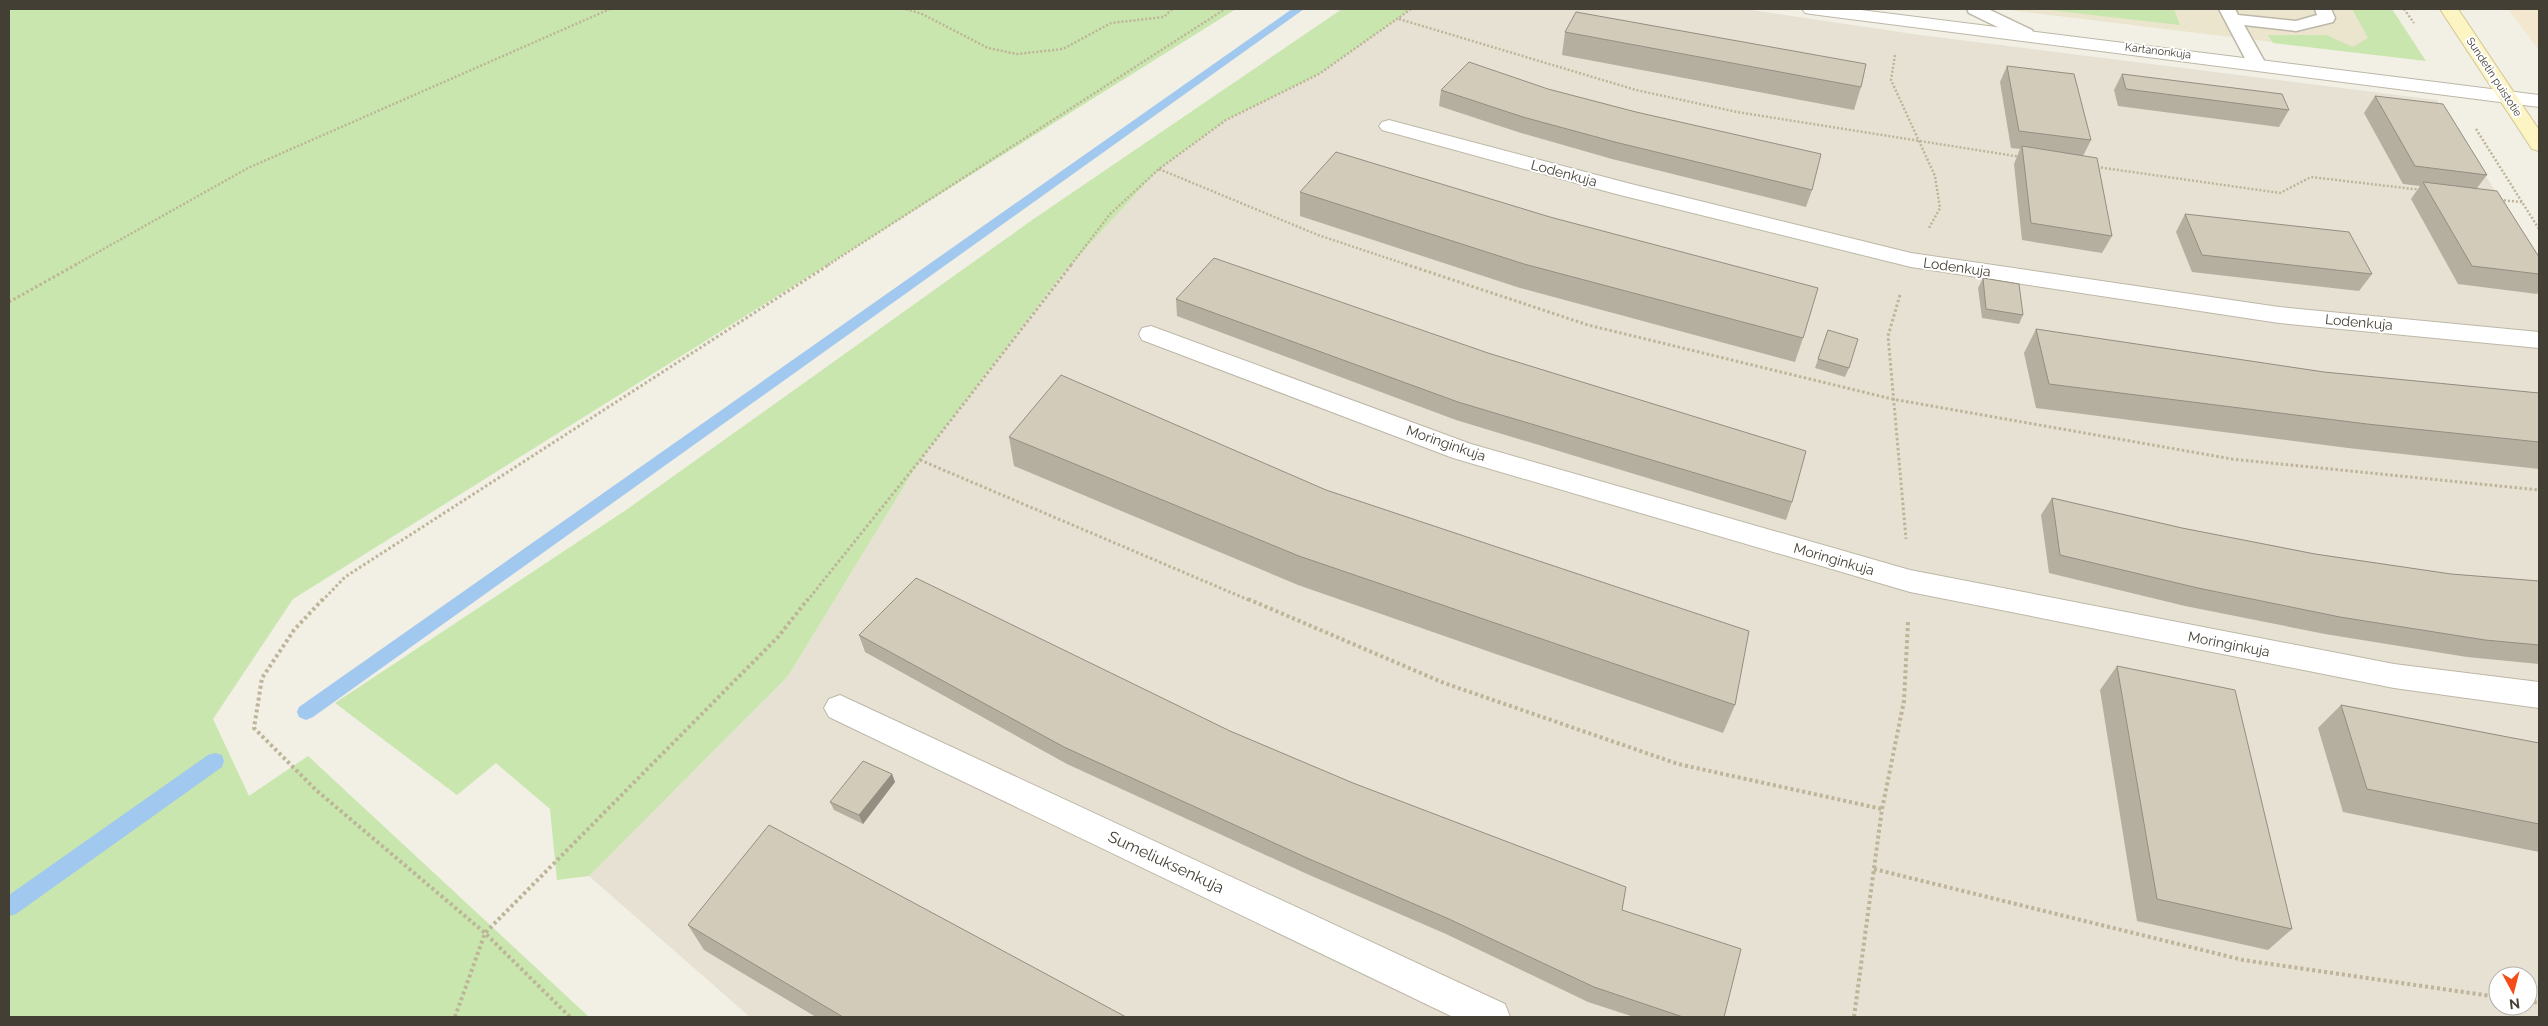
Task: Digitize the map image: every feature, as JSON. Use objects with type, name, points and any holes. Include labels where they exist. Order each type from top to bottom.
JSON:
[{"type":"street","name":"Kartanonkuja","points":[[1811,9],[2026,34],[2539,101]]},
{"type":"street","name":"Sundetin puistotie","points":[[2449,9],[2539,145]]},
{"type":"street","name":"Lodenkuja","points":[[1389,126],[1624,189],[1911,260],[2279,315],[2539,340]]},
{"type":"street","name":"Moringinkuja","points":[[1151,334],[1462,451],[1910,581],[2394,676],[2539,695]]},
{"type":"street","name":"Sumeliuksenkuja","points":[[840,708],[1492,1017]]},
{"type":"lane","points":[[1975,9],[2026,34]]},
{"type":"lane","points":[[2230,14],[2296,26],[2327,18],[2323,9]]},
{"type":"lane","points":[[2230,14],[2256,64]]},
{"type":"path","points":[[9,302],[248,168],[610,9]]},
{"type":"path","points":[[906,9],[922,14],[988,48],[1017,54],[1063,49],[1111,23],[1164,17],[1172,9]]},
{"type":"path","points":[[570,1017],[485,933],[316,790],[254,728],[262,678],[294,630],[345,577],[1225,9]]},
{"type":"path","points":[[455,1017],[485,933],[778,637],[920,460],[1110,214],[1159,169],[1226,120],[1319,74],[1412,9]]},
{"type":"path","points":[[1398,18],[1636,90],[1736,112],[1921,143],[2028,158]]},
{"type":"path","points":[[1854,1017],[1882,809],[1904,701],[1910,581],[1892,399],[1888,336],[1911,260],[1940,208],[1935,176],[1891,80],[1894,57],[1914,21]]},
{"type":"path","points":[[2096,167],[2280,193],[2311,177],[2426,191]]},
{"type":"path","points":[[1159,169],[1318,235],[1588,325],[1892,399],[2232,459],[2539,490]]},
{"type":"path","points":[[2493,199],[2522,202]]},
{"type":"path","points":[[920,460],[1444,683],[1678,764],[1882,809]]},
{"type":"path","points":[[1874,869],[2243,960],[2488,996]]},
{"type":"shaded area","points":[[1411,9],[1745,9],[1920,35],[2437,100],[2539,259],[2539,1017],[750,1017],[589,876],[788,676],[920,460],[1062,274],[1159,169],[1226,120],[1319,74]]},
{"type":"shaded area","points":[[2002,9],[2352,9],[2378,55]]},
{"type":"shaded area","points":[[2508,9],[2539,9],[2539,50]]},
{"type":"green space","points":[[9,9],[1236,9],[293,599],[213,719],[249,796],[308,756],[589,1017],[9,1017]]},
{"type":"green space","points":[[1342,9],[1411,9],[1319,74],[1226,120],[1159,169],[1062,274],[920,460],[788,676],[589,876],[557,880],[550,809],[496,763],[457,795],[335,703],[626,510],[1035,218]]},
{"type":"green space","points":[[2040,9],[2174,9],[2180,25]]},
{"type":"green space","points":[[2352,9],[2392,9],[2426,61],[2273,43],[2268,35],[2326,35],[2353,47],[2368,38]]},
{"type":"building","points":[[1576,12],[1866,64],[1861,87],[1565,32]]},
{"type":"building","points":[[1469,62],[1548,89],[1636,112],[1821,154],[1812,190],[1615,142],[1523,117],[1441,90]]},
{"type":"building","points":[[2007,66],[2074,74],[2091,140],[2019,131]]},
{"type":"building","points":[[2122,74],[2282,94],[2289,110],[2126,89]]},
{"type":"building","points":[[2375,96],[2443,104],[2487,175],[2415,166]]},
{"type":"building","points":[[2022,146],[2097,158],[2112,236],[2031,223]]},
{"type":"building","points":[[1336,152],[1550,217],[1818,288],[1803,338],[1524,264],[1300,192]]},
{"type":"building","points":[[2423,182],[2497,191],[2539,257],[2539,274],[2472,266]]},
{"type":"building","points":[[2185,214],[2349,232],[2372,274],[2202,255]]},
{"type":"building","points":[[1214,258],[1488,353],[1806,451],[1792,502],[1458,402],[1176,299]]},
{"type":"building","points":[[1983,278],[2019,284],[2023,315],[1986,309]]},
{"type":"building","points":[[2036,329],[2324,372],[2539,393],[2539,442],[2367,424],[2049,384]]},
{"type":"building","points":[[1828,330],[1858,339],[1849,368],[1818,359]]},
{"type":"building","points":[[1061,375],[1326,490],[1749,631],[1735,705],[1299,556],[1009,437]]},
{"type":"building","points":[[2052,498],[2182,528],[2315,554],[2451,574],[2539,581],[2539,645],[2485,640],[2340,617],[2198,588],[2060,555]]},
{"type":"building","points":[[916,578],[1230,731],[1353,783],[1626,887],[1622,910],[1741,949],[1724,1017],[1683,1017],[1594,987],[1449,919],[1307,858],[1064,747],[859,635]]},
{"type":"building","points":[[2117,666],[2235,690],[2292,929],[2157,899]]},
{"type":"building","points":[[2341,705],[2539,743],[2539,824],[2367,789]]},
{"type":"building","points":[[863,761],[892,774],[859,815],[830,802]]},
{"type":"building","points":[[769,825],[1126,1017],[843,1017],[688,925]]},
{"type":"waterway","points":[[306,712],[1299,9]]},
{"type":"waterway","points":[[9,907],[215,761]]}]
